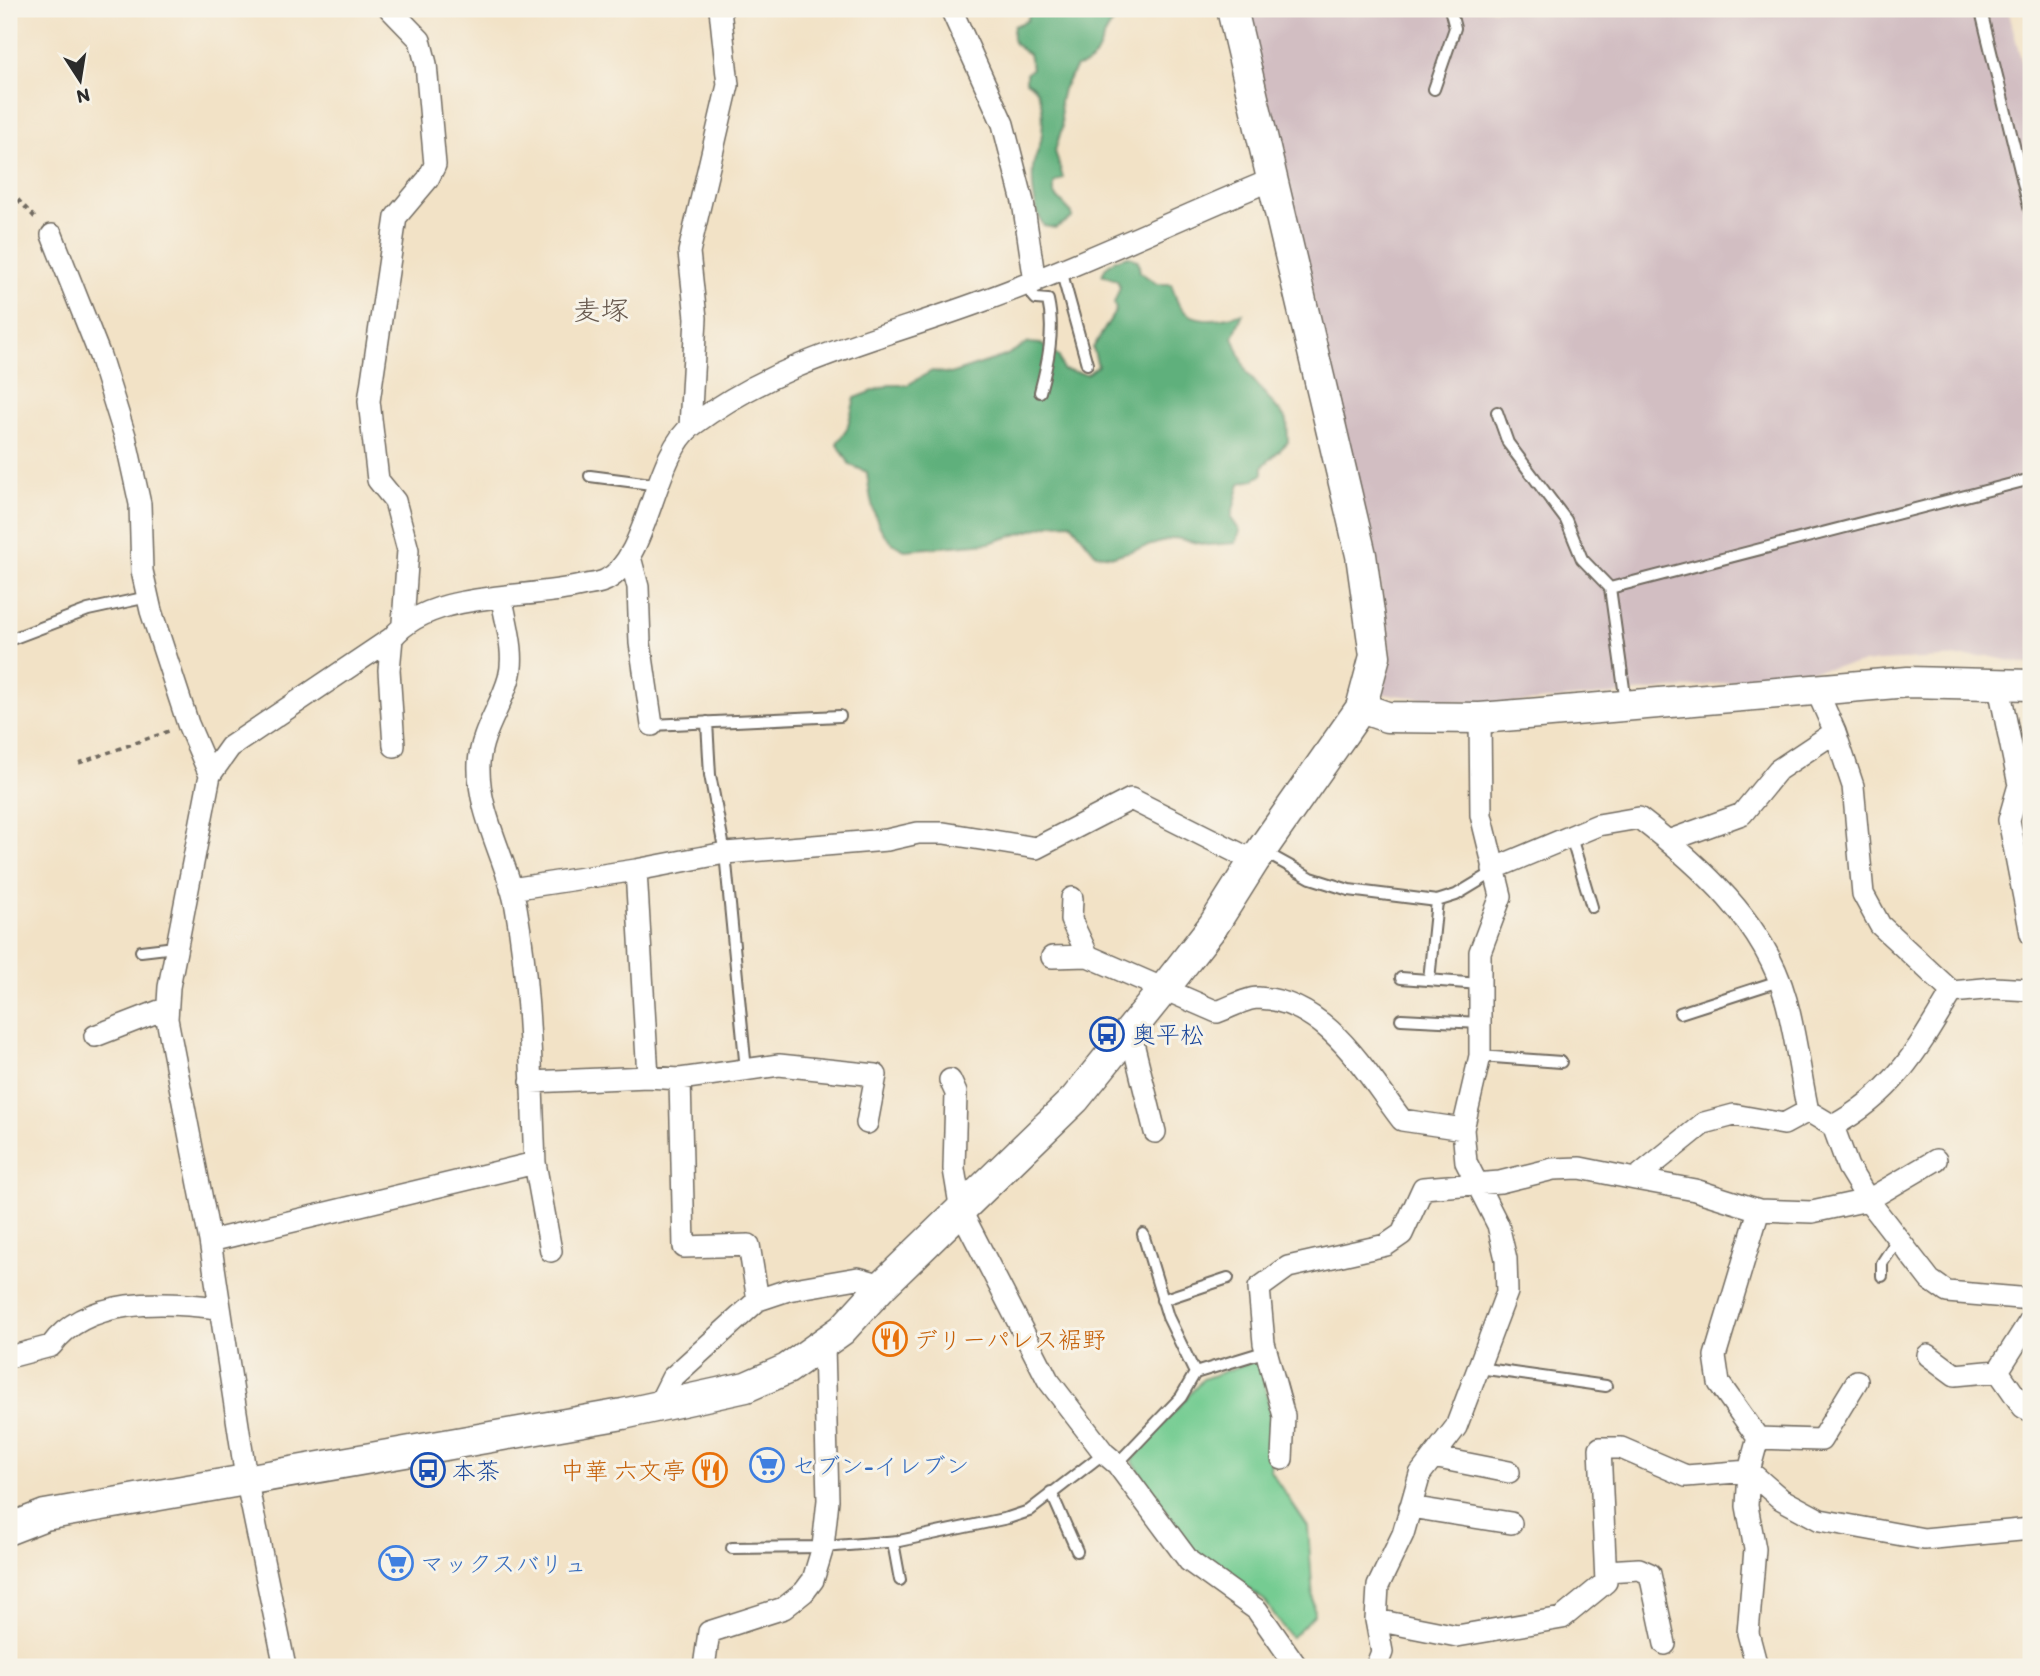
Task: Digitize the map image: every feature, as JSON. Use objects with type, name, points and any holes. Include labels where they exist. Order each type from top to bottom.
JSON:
[{"type":"street","points":[[390,9],[420,40],[426,64],[435,165],[428,179],[396,217],[369,401],[378,480],[395,501],[408,550],[389,670],[394,746]]},
{"type":"street","points":[[690,427],[696,318],[689,252],[728,85],[720,9]]},
{"type":"street","points":[[951,9],[1003,124],[1023,202],[1030,284]]},
{"type":"street","points":[[9,1529],[45,1516],[659,1406],[746,1387],[787,1369],[824,1346],[1075,1099],[1163,990],[1213,926],[1257,856],[1361,708],[1376,656],[1361,555],[1232,9]]},
{"type":"street","points":[[285,1667],[246,1478],[218,1308],[210,1241],[167,1019],[175,947],[210,775],[230,747],[397,630],[454,603],[502,599],[608,580],[630,557],[673,453],[690,427],[747,390],[841,347],[953,313],[1030,284],[1271,180]]},
{"type":"street","points":[[52,236],[100,356],[125,436],[140,504],[142,571],[148,597],[188,724],[210,775]]},
{"type":"street","points":[[630,557],[638,587],[640,643],[652,725]]},
{"type":"street","points":[[502,599],[511,657],[510,677],[483,740],[479,763],[492,834],[511,889],[522,946],[535,1163],[551,1251]]},
{"type":"street","points":[[1361,708],[1387,717],[1480,718],[1908,682],[1998,682],[2031,685]]},
{"type":"street","points":[[1998,682],[2019,785],[2009,820],[2031,934]]},
{"type":"street","points":[[1817,691],[1835,732],[1853,786],[1863,894],[1880,925],[1952,992],[1994,988],[2031,990]]},
{"type":"street","points":[[1376,1667],[1382,1652],[1376,1620],[1378,1586],[1403,1534],[1420,1474],[1456,1427],[1507,1292],[1506,1259],[1498,1224],[1466,1162],[1463,1129],[1480,1056],[1480,952],[1501,896],[1481,816],[1480,718]]},
{"type":"street","points":[[1668,841],[1742,814],[1778,770],[1835,732]]},
{"type":"street","points":[[511,889],[725,853],[887,841],[918,833],[944,833],[1036,848],[1131,799],[1257,856]]},
{"type":"street","points":[[1493,871],[1598,825],[1639,818],[1668,841],[1720,889],[1748,923],[1786,998],[1808,1111],[1833,1126],[1848,1167],[1897,1240],[1930,1280],[1947,1292],[2031,1299]]},
{"type":"street","points":[[636,870],[648,1077]]},
{"type":"street","points":[[1072,898],[1071,920],[1088,956]]},
{"type":"street","points":[[1052,957],[1088,956],[1217,1012],[1257,998],[1308,1010],[1347,1049],[1402,1120],[1463,1129]]},
{"type":"street","points":[[1833,1126],[1863,1110],[1910,1062],[1952,992]]},
{"type":"street","points":[[95,1036],[167,1007]]},
{"type":"street","points":[[1130,1031],[1156,1132]]},
{"type":"street","points":[[531,1082],[648,1077],[680,1080],[779,1065],[876,1075],[867,1122]]},
{"type":"street","points":[[680,1080],[684,1247],[749,1245],[758,1300]]},
{"type":"street","points":[[950,1080],[956,1093],[954,1169],[961,1211],[1048,1380],[1189,1561],[1257,1610],[1297,1667]]},
{"type":"street","points":[[1635,1179],[1704,1123],[1734,1115],[1784,1125],[1808,1111]]},
{"type":"street","points":[[1282,1459],[1284,1416],[1266,1351],[1259,1288],[1288,1267],[1387,1245],[1402,1234],[1423,1188],[1476,1181],[1500,1182],[1566,1168],[1695,1190],[1759,1210],[1812,1212],[1868,1200],[1937,1160]]},
{"type":"street","points":[[210,1241],[535,1163]]},
{"type":"street","points":[[1758,1438],[1719,1384],[1715,1356],[1759,1210]]},
{"type":"street","points":[[659,1406],[672,1378],[758,1300],[788,1290],[859,1278],[883,1285]]},
{"type":"street","points":[[9,1357],[51,1346],[62,1331],[96,1313],[170,1302],[218,1308]]},
{"type":"street","points":[[1998,1371],[2031,1319]]},
{"type":"street","points":[[704,1667],[709,1632],[784,1608],[804,1592],[813,1580],[823,1547],[828,1500],[824,1346]]},
{"type":"street","points":[[1928,1355],[1955,1375],[1998,1371]]},
{"type":"street","points":[[1998,1371],[2023,1407],[2031,1410]]},
{"type":"street","points":[[1758,1438],[1821,1440],[1857,1381]]},
{"type":"street","points":[[1757,1667],[1748,1633],[1755,1549],[1747,1506],[1749,1471],[1758,1438]]},
{"type":"street","points":[[1376,1620],[1457,1636],[1562,1618],[1606,1582],[1600,1448],[1621,1448],[1686,1476],[1749,1471],[1781,1499],[1820,1520],[1924,1538],[2031,1529]]},
{"type":"street","points":[[1433,1457],[1509,1472]]},
{"type":"street","points":[[1410,1507],[1511,1523]]},
{"type":"street","points":[[1606,1571],[1639,1569],[1650,1574],[1665,1644]]},
{"type":"lane","points":[[1434,89],[1454,28],[1450,9]]},
{"type":"lane","points":[[1982,11],[2031,215]]},
{"type":"lane","points":[[1061,270],[1087,364]]},
{"type":"lane","points":[[1030,284],[1037,299],[1048,300],[1049,307],[1049,350],[1040,392]]},
{"type":"lane","points":[[1497,412],[1508,443],[1566,520],[1582,559],[1609,588],[1626,706]]},
{"type":"lane","points":[[590,476],[659,485]]},
{"type":"lane","points":[[1609,588],[2031,479]]},
{"type":"lane","points":[[9,640],[88,610],[148,597]]},
{"type":"lane","points":[[652,725],[840,716]]},
{"type":"lane","points":[[707,722],[710,775],[725,853],[746,1070]]},
{"type":"lane","points":[[1571,837],[1592,907]]},
{"type":"lane","points":[[1257,856],[1349,890],[1437,901],[1456,895],[1493,871]]},
{"type":"lane","points":[[1429,980],[1437,901]]},
{"type":"lane","points":[[141,950],[175,947]]},
{"type":"lane","points":[[1401,978],[1480,984]]},
{"type":"lane","points":[[1680,1013],[1779,981]]},
{"type":"lane","points":[[1401,1019],[1480,1023]]},
{"type":"lane","points":[[1480,1056],[1561,1062]]},
{"type":"lane","points":[[1143,1234],[1163,1300],[1195,1373]]},
{"type":"lane","points":[[1882,1276],[1882,1263],[1897,1240]]},
{"type":"lane","points":[[1163,1300],[1228,1278]]},
{"type":"lane","points":[[732,1548],[823,1547],[893,1542],[1009,1518],[1029,1511],[1051,1492],[1110,1458],[1181,1397],[1195,1373],[1266,1351]]},
{"type":"lane","points":[[1479,1368],[1606,1386]]},
{"type":"lane","points":[[1051,1492],[1077,1551]]},
{"type":"lane","points":[[893,1542],[900,1580]]},
{"type":"path","points":[[9,182],[11,192],[52,236]]},
{"type":"path","points":[[79,762],[188,724]]},
{"type":"shaded area","points":[[1245,9],[2008,9],[2031,99],[2031,665],[1987,656],[1879,661],[1693,687],[1492,705],[1382,694],[1390,655],[1379,577]]},
{"type":"green space","points":[[1031,9],[1129,9],[1107,30],[1091,61],[1076,67],[1063,89],[1060,102],[1062,128],[1055,151],[1063,178],[1054,183],[1054,194],[1072,213],[1072,218],[1055,228],[1044,226],[1033,190],[1033,167],[1043,125],[1042,107],[1037,92],[1026,81],[1026,74],[1032,68],[1029,54],[1013,40],[1014,26],[1027,21]]},
{"type":"green space","points":[[1129,256],[1138,261],[1140,272],[1157,284],[1171,284],[1179,305],[1192,316],[1218,319],[1243,313],[1233,337],[1247,373],[1287,420],[1288,442],[1263,466],[1263,474],[1240,483],[1231,518],[1240,531],[1236,543],[1207,545],[1175,538],[1114,556],[1096,554],[1071,523],[1052,524],[989,543],[905,550],[895,545],[876,518],[867,472],[850,465],[837,443],[847,429],[855,398],[889,385],[907,385],[932,371],[950,374],[1005,356],[1028,343],[1041,344],[1059,357],[1063,370],[1087,374],[1098,366],[1093,348],[1116,310],[1114,303],[1120,287],[1117,280],[1102,275],[1112,262]]},
{"type":"green space","points":[[1259,1359],[1274,1428],[1270,1471],[1308,1527],[1314,1615],[1291,1638],[1264,1600],[1192,1550],[1132,1460],[1203,1379]]},
{"type":"place","name":"奥平松","points":[[1107,1034]]},
{"type":"place","name":"デリーパレス裾野","points":[[890,1339]]},
{"type":"place","name":"セブン-イレブン","points":[[767,1465]]},
{"type":"place","name":"本茶","points":[[428,1470]]},
{"type":"place","name":"中華 六文亭","points":[[710,1470]]},
{"type":"place","name":"マックスバリュ","points":[[396,1563]]},
{"type":"district","name":"麦塚","points":[[601,310]]}]
